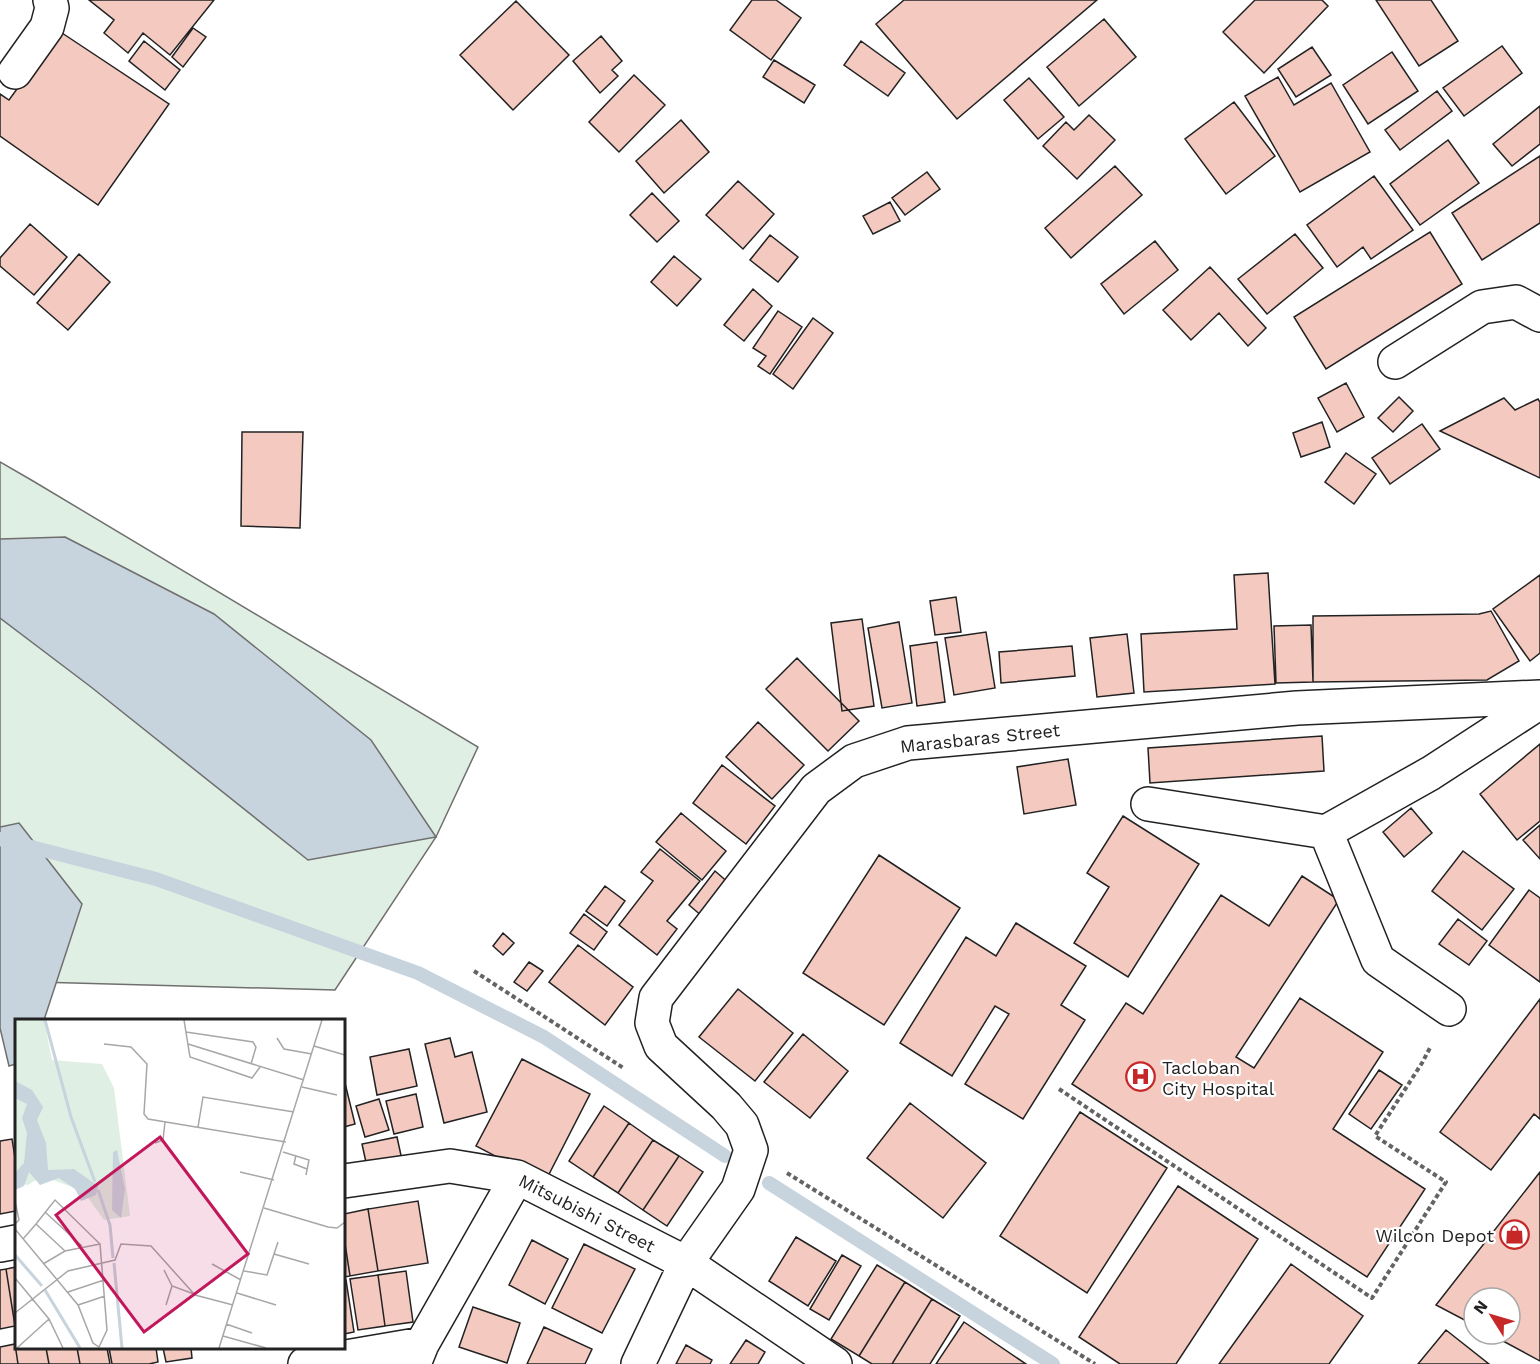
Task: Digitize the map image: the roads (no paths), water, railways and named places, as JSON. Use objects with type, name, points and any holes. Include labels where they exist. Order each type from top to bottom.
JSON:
[{"type":"street","points":[[15,72],[47,27],[52,8],[50,0]]},
{"type":"street","points":[[1395,362],[1482,307],[1516,302],[1540,315]]},
{"type":"street","points":[[1148,804],[1326,832],[1431,773],[1540,700]]},
{"type":"street","name":"Marasbaras Street","points":[[686,1263],[738,1189],[751,1150],[742,1125],[726,1106],[661,1046],[652,1023],[656,998],[816,789],[854,761],[908,743],[1297,708],[1540,700]]},
{"type":"street","points":[[1326,832],[1378,960],[1449,1009]]},
{"type":"street","name":"Mitsubishi Street","points":[[345,1181],[450,1166],[517,1177],[686,1263],[835,1364]]},
{"type":"street","points":[[305,1364],[418,1354],[517,1177]]},
{"type":"street","points":[[0,1245],[15,1242]]},
{"type":"street","points":[[638,1364],[686,1263]]},
{"type":"waterway","points":[[0,839],[156,879],[418,973],[544,1037],[725,1156]]},
{"type":"waterway","points":[[769,1183],[1053,1364]]},
{"type":"place","name":"Tacloban City Hospital","points":[[1141,1077]]},
{"type":"place","name":"Wilcon Depot","points":[[1515,1235]]}]
